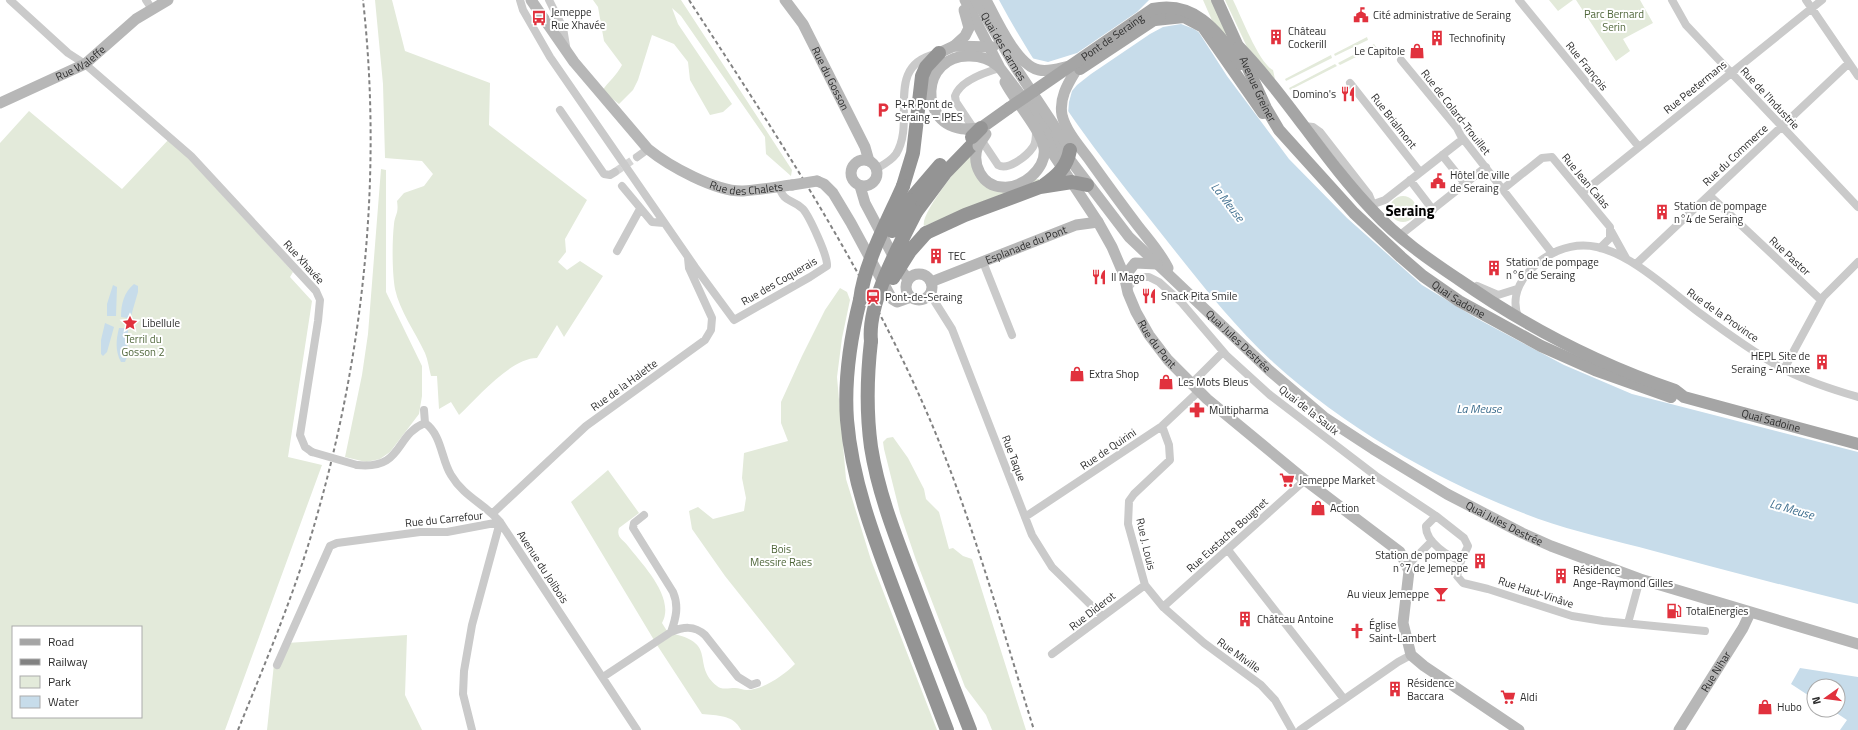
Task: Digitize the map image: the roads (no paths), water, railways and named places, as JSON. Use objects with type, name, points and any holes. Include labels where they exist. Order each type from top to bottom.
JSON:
[{"type":"highway","points":[[939,53],[928,63],[922,76],[913,153],[903,186],[862,286],[849,348],[846,383],[847,420],[859,488],[870,527],[947,730]]},
{"type":"highway","points":[[858,306],[889,235],[976,136]]},
{"type":"highway","points":[[1040,187],[1067,159]]},
{"type":"highway","points":[[871,341],[889,285],[896,271],[910,251],[926,233],[965,215],[1040,187],[1072,182],[1088,185]]},
{"type":"highway","points":[[913,206],[882,287],[870,327],[871,341],[868,368],[868,418],[879,484],[892,526],[970,730]]},
{"type":"main road","name":"Avenue Greiner","points":[[1217,0],[1266,108],[1279,130]]},
{"type":"main road","points":[[1156,10],[1164,4],[1178,2],[1197,10],[1206,18],[1252,76],[1275,90]]},
{"type":"main road","points":[[1156,10],[1194,21],[1208,33],[1248,94],[1273,126],[1279,130]]},
{"type":"main road","name":"Pont de Seraing","points":[[976,136],[1156,10]]},
{"type":"main road","name":"Avenue Greiner","points":[[1239,47],[1275,90]]},
{"type":"main road","name":"Quai Sadoine","points":[[1275,90],[1368,206],[1412,247],[1464,284],[1519,319],[1572,347],[1624,371],[1675,390],[1684,397]]},
{"type":"main road","name":"Quai Sadoine","points":[[1279,130],[1374,233],[1424,276],[1458,301],[1541,346],[1588,368],[1674,398],[1684,397],[1858,444]]},
{"type":"street","name":"Rue Xhavée","points":[[10,0],[68,53],[85,64],[191,156],[316,291],[320,300],[318,321],[300,435],[305,447],[312,452],[357,465],[372,466],[393,457],[410,433],[417,426],[425,424]]},
{"type":"street","name":"Rue Waleffe","points":[[0,103],[85,64],[136,19],[149,5],[168,0]]},
{"type":"street","points":[[523,0],[550,57],[688,257]]},
{"type":"street","name":"Rue des Chalets","points":[[523,0],[648,149],[670,165],[727,188],[743,191],[817,181],[824,184],[833,193],[851,223],[892,299],[897,302],[911,297]]},
{"type":"street","points":[[549,0],[563,28],[567,53]]},
{"type":"street","name":"Rue du Gosson","points":[[785,0],[803,24],[865,147],[872,165]]},
{"type":"street","points":[[872,165],[876,178],[874,182],[867,186],[860,186],[853,181],[852,169],[857,162],[872,165],[892,159],[899,147],[903,127],[906,81],[910,69],[920,59],[954,46],[965,36],[969,28],[961,0]]},
{"type":"street","name":"Quai des Carmes","points":[[965,0],[1000,68],[1019,91],[1039,120],[1053,154],[1067,159]]},
{"type":"street","name":"Quai des Carmes","points":[[976,0],[1007,53],[1035,94]]},
{"type":"street","points":[[986,0],[1018,55],[1028,65],[1039,70],[1073,69],[1066,86],[1062,104],[1062,115],[1072,135],[1134,220],[1159,251],[1168,268]]},
{"type":"street","name":"Rue François","points":[[1519,0],[1639,147]]},
{"type":"street","name":"Rue de l'Industrie","points":[[1672,0],[1686,25],[1858,207]]},
{"type":"street","points":[[1806,0],[1858,76]]},
{"type":"street","name":"Rue Peetermans","points":[[1582,193],[1730,72],[1822,0]]},
{"type":"street","points":[[954,46],[988,46],[997,48],[1007,53]]},
{"type":"street","points":[[959,56],[984,57],[1000,68],[1010,90],[1036,132],[1044,150],[1044,155],[1039,169],[1028,179],[1008,187],[995,186],[982,176],[975,161],[976,136],[950,125],[937,114],[930,93],[934,75],[946,63],[959,56]]},
{"type":"street","name":"Rue de Colard-Trouillet","points":[[1401,60],[1452,121],[1463,139],[1552,253]]},
{"type":"street","name":"Rue du Commerce","points":[[1636,264],[1849,63]]},
{"type":"street","points":[[1000,68],[985,72],[960,88],[954,96],[956,102],[998,165],[1001,167],[1009,166],[1032,148],[1036,132]]},
{"type":"street","name":"Rue Brialmont","points":[[1350,83],[1420,172]]},
{"type":"street","name":"Quai Jules Destrée","points":[[1035,94],[1067,159],[1129,237],[1296,394],[1324,417],[1447,494],[1522,533],[1551,546],[1640,579],[1858,644]]},
{"type":"street","points":[[560,110],[604,174],[610,175],[615,172]]},
{"type":"street","points":[[1368,206],[1385,200],[1463,139]]},
{"type":"street","points":[[637,158],[648,149]]},
{"type":"street","points":[[1442,155],[1466,184]]},
{"type":"street","name":"Rue Jean Calas","points":[[1503,190],[1542,158],[1549,156],[1555,159],[1608,224],[1610,230]]},
{"type":"street","points":[[1067,159],[1072,182],[1112,247],[1130,265],[1156,264]]},
{"type":"street","name":"Quai Jules Destrée","points":[[1067,159],[1125,224],[1188,287],[1202,306]]},
{"type":"street","points":[[1399,236],[1486,167]]},
{"type":"street","points":[[1410,180],[1432,210]]},
{"type":"street","points":[[622,186],[652,222],[664,223]]},
{"type":"street","name":"Rue des Coquerais","points":[[688,257],[734,320],[826,268],[827,263],[804,210],[784,198],[779,186]]},
{"type":"street","points":[[860,186],[865,203],[900,269],[908,279]]},
{"type":"street","name":"Rue Pastor","points":[[1709,195],[1821,300]]},
{"type":"street","points":[[617,251],[640,209]]},
{"type":"street","points":[[1095,218],[1103,221],[1130,265],[1127,289]]},
{"type":"street","name":"Esplanade du Pont","points":[[911,297],[917,300],[924,299],[932,286],[983,262],[1095,218]]},
{"type":"street","points":[[1600,248],[1608,240],[1610,230]]},
{"type":"street","name":"Rue de la Province","points":[[1610,230],[1626,258]]},
{"type":"street","name":"Rue de la Province","points":[[1552,253],[1579,246],[1600,248],[1626,258],[1702,315],[1784,369],[1824,386],[1858,397]]},
{"type":"street","name":"Rue du Pont","points":[[1112,247],[1124,275],[1127,289],[1136,312],[1149,335],[1168,360],[1195,388],[1305,480],[1400,552],[1408,565]]},
{"type":"street","points":[[1519,319],[1515,306],[1517,289],[1535,265],[1552,253]]},
{"type":"street","name":"Rue de la Halette","points":[[493,513],[586,426],[705,340],[711,330],[712,318],[689,268],[688,257]]},
{"type":"street","points":[[983,262],[1012,335]]},
{"type":"street","points":[[1784,369],[1821,300],[1858,262]]},
{"type":"street","points":[[911,297],[906,287],[908,279],[912,276],[921,273],[925,275],[932,286]]},
{"type":"street","name":"Quai de la Saulx","points":[[1127,289],[1134,280],[1141,277],[1149,277],[1156,280],[1181,302],[1223,352],[1270,394],[1376,476],[1436,516],[1467,541],[1468,546],[1462,562]]},
{"type":"street","points":[[1464,284],[1472,284],[1498,295],[1517,289]]},
{"type":"street","name":"Rue Taque","points":[[932,286],[935,302],[952,329],[1032,535],[1052,567],[1102,616]]},
{"type":"street","name":"Rue de Quirini","points":[[1025,517],[1162,426],[1195,388],[1223,352]]},
{"type":"street","points":[[424,410],[425,424]]},
{"type":"street","name":"Avenue du Jolibois","points":[[425,424],[436,435],[446,465],[455,481],[472,500],[493,513],[500,522],[637,730]]},
{"type":"street","name":"Rue J. Louis","points":[[1162,426],[1171,453],[1170,460],[1131,497],[1128,509],[1128,524],[1145,585],[1163,607]]},
{"type":"street","name":"Rue Eustache Bougnet","points":[[1163,607],[1305,480]]},
{"type":"street","points":[[644,515],[634,523],[633,528],[675,596],[676,615],[671,632]]},
{"type":"street","points":[[1436,516],[1428,524],[1426,529],[1432,541],[1451,558],[1462,562]]},
{"type":"street","name":"Rue du Carrefour","points":[[277,665],[330,546],[337,543],[420,532],[447,532],[500,522],[472,625],[464,672],[463,694],[472,730]]},
{"type":"street","points":[[1432,541],[1408,565],[1408,576],[1402,617],[1411,655],[1424,666],[1519,730]]},
{"type":"street","points":[[1228,550],[1344,699]]},
{"type":"street","name":"Rue Haut-Vinâve","points":[[1462,562],[1457,576],[1463,583],[1493,590],[1572,616],[1705,631]]},
{"type":"street","points":[[1628,623],[1640,579]]},
{"type":"street","name":"Rue Diderot","points":[[1052,654],[1145,585]]},
{"type":"street","name":"Rue Miville","points":[[1163,607],[1204,643],[1261,685],[1275,700],[1292,730]]},
{"type":"street","name":"Rue Nihar","points":[[1679,730],[1744,628],[1750,613]]},
{"type":"street","points":[[603,677],[671,632],[684,628],[697,630],[705,635],[740,680],[751,685],[757,683]]},
{"type":"street","points":[[1300,730],[1404,658],[1411,655]]},
{"type":"water","name":"La Meuse","points":[[999,0],[1178,0],[1227,76],[1289,159],[1347,218],[1422,285],[1476,318],[1564,365],[1632,394],[1858,452],[1858,604],[1581,532],[1537,518],[1456,484],[1392,449],[1331,409],[1302,387],[1256,346],[1223,310],[1191,271],[1125,188],[1067,110],[1032,56]]},
{"type":"water","points":[[134,284],[138,286],[138,292],[131,316],[127,318],[121,317],[124,299]]},
{"type":"water","points":[[113,285],[117,287],[116,316],[107,316],[107,304]]},
{"type":"water","points":[[105,323],[114,327],[107,352],[103,356],[101,354],[101,340]]},
{"type":"water","points":[[119,328],[125,328],[128,330],[127,357],[125,362],[121,362],[117,350]]},
{"type":"water","points":[[1800,668],[1858,677],[1858,730],[1840,730],[1847,720],[1844,718],[1846,718],[1846,678],[1806,678],[1806,694],[1791,684]]},
{"type":"tunnel","points":[[615,172],[637,157]]},
{"type":"railway","points":[[238,730],[286,610],[311,536],[329,471],[344,405],[356,338],[364,271],[369,203],[371,135],[369,68],[363,0]]},
{"type":"railway","points":[[689,0],[815,198],[873,301],[899,353],[941,445],[956,485],[984,566],[1034,730]]},
{"type":"place","name":"Cité administrative de Seraing","points":[[1361,15]]},
{"type":"place","name":"Jemeppe Rue Xhavée","points":[[539,18]]},
{"type":"place","name":"Château Cockerill","points":[[1276,37]]},
{"type":"place","name":"Technofinity","points":[[1437,38]]},
{"type":"place","name":"Le Capitole","points":[[1417,51]]},
{"type":"place","name":"Domino's","points":[[1348,94]]},
{"type":"place","name":"P+R Pont de Seraing – IPES","points":[[883,110]]},
{"type":"place","name":"Hôtel de ville de Seraing","points":[[1438,181]]},
{"type":"place","name":"Station de pompage n°4 de Seraing","points":[[1662,212]]},
{"type":"place","name":"TEC","points":[[936,256]]},
{"type":"place","name":"Station de pompage n°6 de Seraing","points":[[1494,268]]},
{"type":"place","name":"Il Mago","points":[[1099,277]]},
{"type":"place","name":"Snack Pita Smile","points":[[1149,296]]},
{"type":"place","name":"Pont-de-Seraing","points":[[873,297]]},
{"type":"place","name":"Libellule","points":[[130,323]]},
{"type":"place","name":"HEPL Site de Seraing - Annexe","points":[[1822,362]]},
{"type":"place","name":"Extra Shop","points":[[1077,374]]},
{"type":"place","name":"Les Mots Bleus","points":[[1166,382]]},
{"type":"place","name":"Multipharma","points":[[1197,410]]},
{"type":"place","name":"Jemeppe Market","points":[[1287,480]]},
{"type":"place","name":"Action","points":[[1318,508]]},
{"type":"place","name":"Station de pompage n°7 de Jemeppe","points":[[1480,561]]},
{"type":"place","name":"Résidence Ange-Raymond Gilles","points":[[1561,576]]},
{"type":"place","name":"Au vieux Jemeppe","points":[[1441,594]]},
{"type":"place","name":"TotalEnergies","points":[[1674,611]]},
{"type":"place","name":"Château Antoine","points":[[1245,619]]},
{"type":"place","name":"Église Saint-Lambert","points":[[1357,631]]},
{"type":"place","name":"Résidence Baccara","points":[[1395,689]]},
{"type":"place","name":"Aldi","points":[[1508,697]]},
{"type":"place","name":"Hubo","points":[[1765,707]]},
{"type":"district","name":"Seraing","points":[[1410,210]]},
{"type":"park label","name":"Parc Bernard Serin","points":[[1614,20]]},
{"type":"park label","name":"Terril du Gosson 2","points":[[143,345]]},
{"type":"park label","name":"Bois Messire Raes","points":[[781,555]]}]
